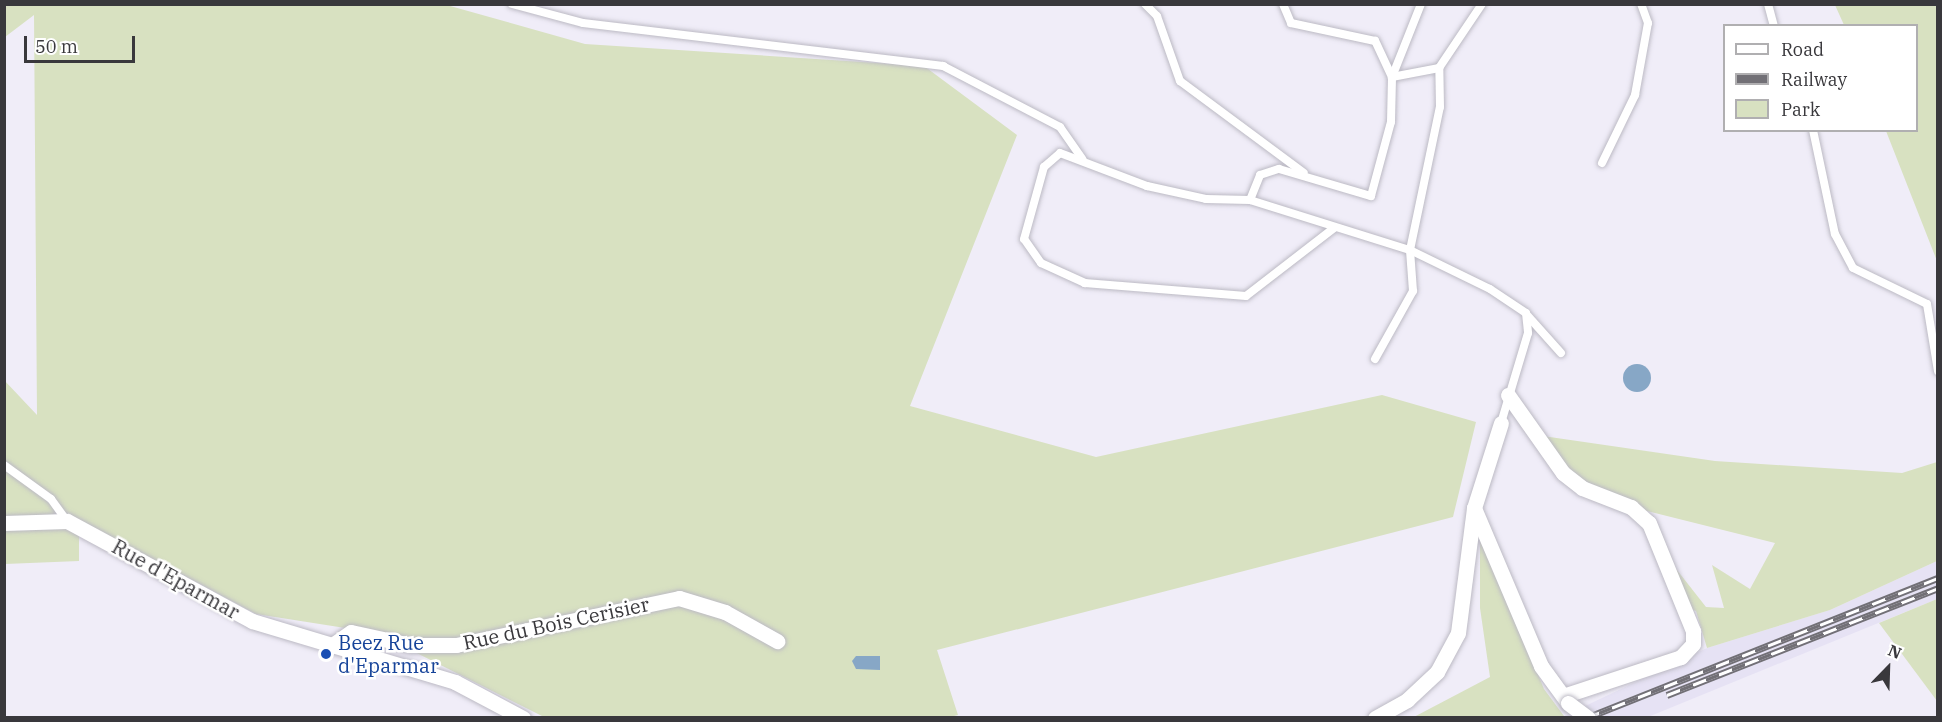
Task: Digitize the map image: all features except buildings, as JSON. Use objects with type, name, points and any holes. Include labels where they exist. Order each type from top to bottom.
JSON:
[{"type":"street","points":[[1508,395],[1563,473],[1582,488],[1631,507],[1648,523],[1693,631],[1693,644],[1681,657],[1566,700]]},
{"type":"street","points":[[1375,717],[1407,700],[1437,672],[1458,633],[1474,508],[1501,423]]},
{"type":"street","points":[[1474,508],[1541,666],[1566,700],[1588,717]]},
{"type":"street","points":[[4,523],[67,521]]},
{"type":"street","name":"Rue d'Eparmar","points":[[67,521],[252,621],[455,682],[523,717]]},
{"type":"street","name":"Rue du Bois Cerisier","points":[[331,646],[351,632],[410,645],[456,645],[678,598],[725,612],[777,641]]},
{"type":"lane","points":[[512,4],[583,23],[943,66],[1060,127],[1082,159]]},
{"type":"lane","points":[[1145,4],[1157,15],[1180,81],[1305,174]]},
{"type":"lane","points":[[1283,4],[1291,23],[1375,42],[1392,77]]},
{"type":"lane","points":[[1250,200],[1260,175],[1279,169],[1305,174],[1371,196],[1391,122],[1392,77],[1421,4]]},
{"type":"lane","points":[[1374,359],[1413,291],[1410,250],[1440,107],[1439,68],[1482,4]]},
{"type":"lane","points":[[1602,163],[1635,95],[1648,23],[1641,4]]},
{"type":"lane","points":[[1768,4],[1773,24]]},
{"type":"lane","points":[[1392,77],[1439,68]]},
{"type":"lane","points":[[1813,132],[1835,234],[1853,268],[1927,304],[1938,371]]},
{"type":"lane","points":[[1334,228],[1246,296],[1085,283],[1041,262],[1024,239],[1044,167],[1060,153],[1082,159],[1147,186],[1206,198],[1250,200],[1410,250],[1490,289],[1526,313],[1561,353]]},
{"type":"lane","points":[[1501,423],[1528,333],[1526,313]]},
{"type":"lane","points":[[4,465],[51,499],[67,521]]},
{"type":"shaded area","points":[[1937,561],[1937,599],[1648,717],[1560,718],[1707,648],[1830,610]]},
{"type":"green space","points":[[443,4],[585,44],[924,66],[1017,135],[910,406],[1096,457],[1382,395],[1476,422],[1453,517],[937,650],[958,715],[950,717],[546,718],[377,633],[256,614],[166,566],[79,536],[79,561],[5,564],[4,380],[37,415],[34,15],[5,37],[5,5]]},
{"type":"green space","points":[[1835,5],[1937,5],[1937,261],[1886,132],[1918,132],[1918,24],[1844,24]]},
{"type":"green space","points":[[1536,435],[1715,461],[1902,473],[1937,462],[1937,561],[1830,610],[1707,648],[1696,611],[1682,606],[1666,556],[1706,607],[1724,608],[1712,565],[1750,589],[1775,543],[1631,507],[1582,488]]},
{"type":"green space","points":[[1480,535],[1544,689],[1564,716],[1412,718],[1490,677],[1480,608]]},
{"type":"green space","points":[[1937,599],[1937,701],[1879,623]]},
{"type":"water","points":[[1637,364],[1647,368],[1651,378],[1647,388],[1637,392],[1627,388],[1623,378],[1627,368]]},
{"type":"water","points":[[856,656],[880,656],[880,670],[856,669],[852,661]]},
{"type":"railway","points":[[1586,718],[1938,578]]},
{"type":"railway","points":[[1667,695],[1938,588]]},
{"type":"place","name":"Beez Rue d'Eparmar","points":[[326,654]]}]
